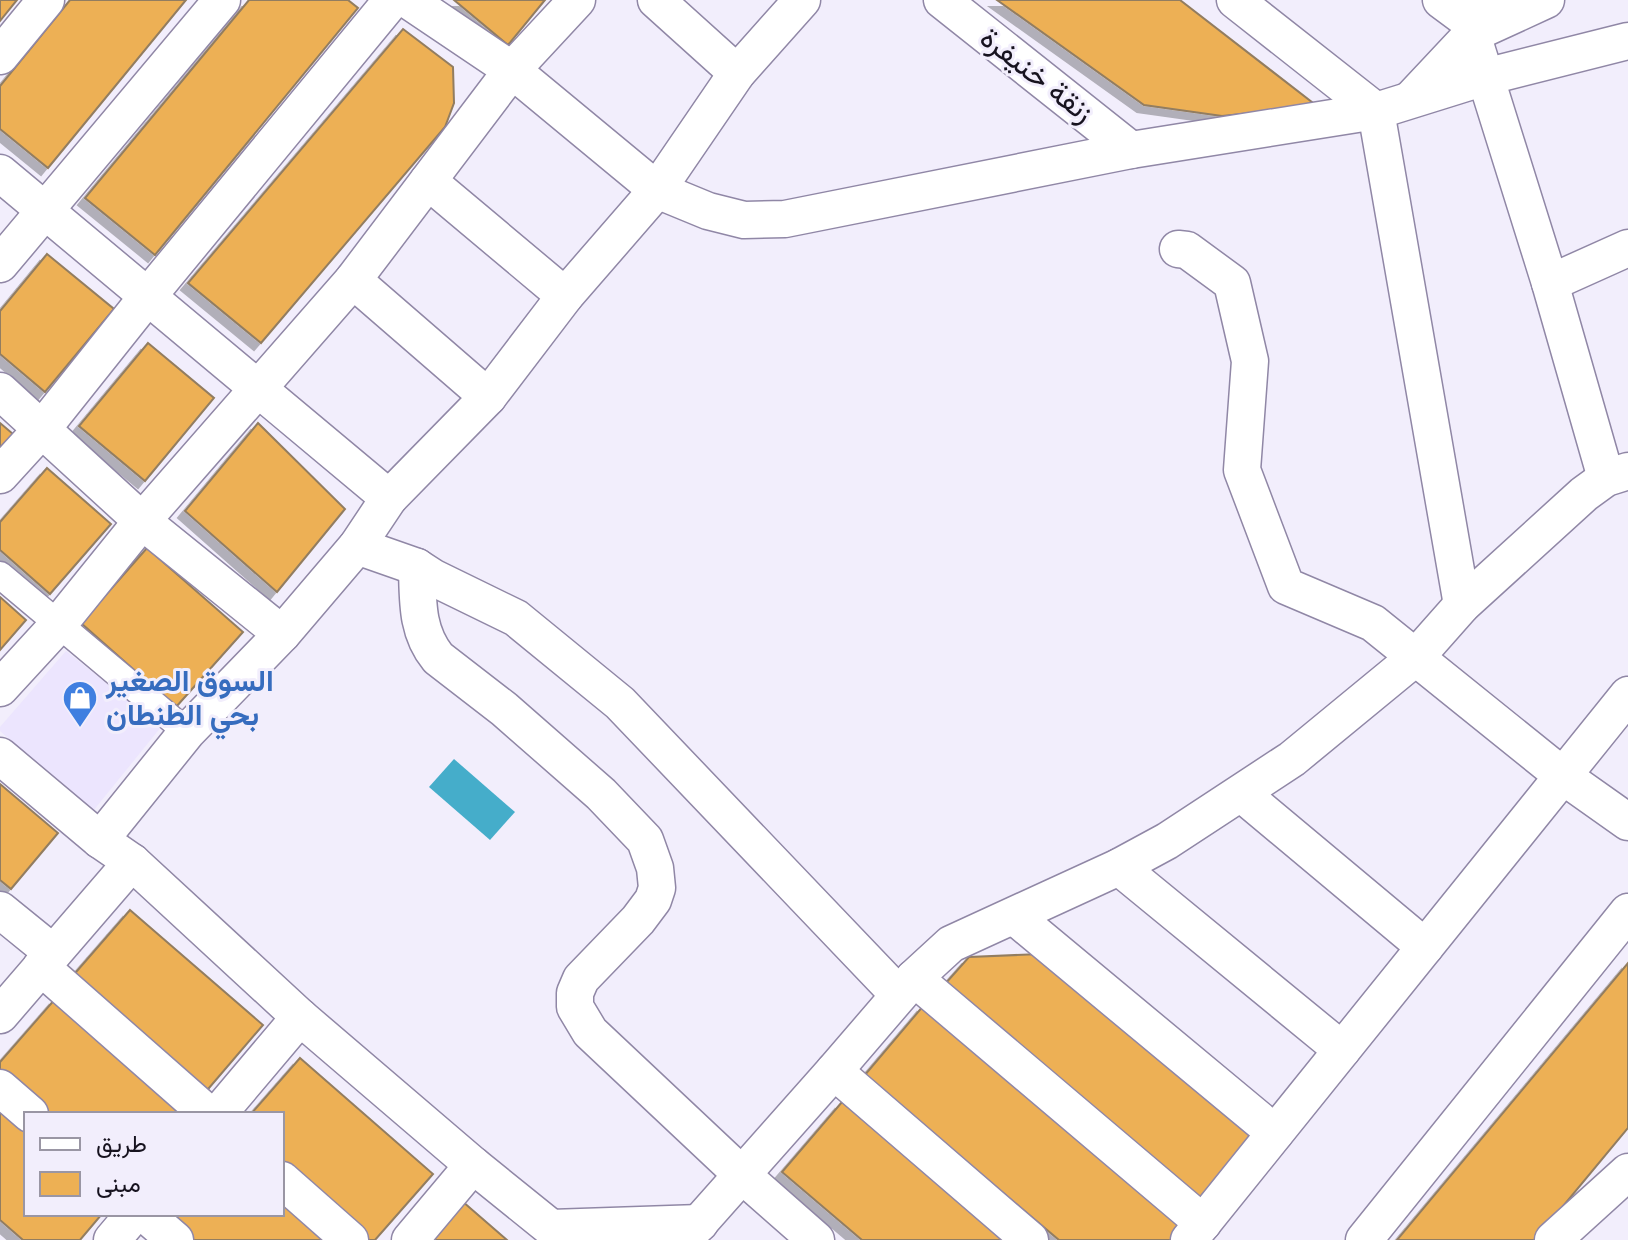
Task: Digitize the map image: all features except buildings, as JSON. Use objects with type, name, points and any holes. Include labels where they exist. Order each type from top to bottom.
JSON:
[{"type":"street","points":[[0,56],[46,0]]},
{"type":"street","points":[[0,264],[222,0]]},
{"type":"street","points":[[0,475],[42,429],[392,0]]},
{"type":"street","points":[[408,0],[512,70],[657,190],[708,211],[744,220],[785,219],[1131,150],[1392,107],[1485,77],[1625,52]]},
{"type":"street","points":[[0,688],[58,625],[142,521],[353,280],[512,70],[577,0]]},
{"type":"street","points":[[656,0],[737,73]]},
{"type":"street","points":[[100,840],[187,732],[282,634],[357,546],[389,498],[488,397],[565,296],[657,190],[737,73],[802,0]]},
{"type":"street","name":"زنقة خنيفرة","points":[[942,0],[1131,150]]},
{"type":"street","points":[[1235,0],[1392,107],[1462,605]]},
{"type":"street","points":[[1441,0],[1478,19]]},
{"type":"street","points":[[1392,107],[1478,19],[1546,0]]},
{"type":"street","points":[[0,756],[100,840],[132,862],[300,1017],[556,1234],[692,1231],[906,986],[951,944],[1119,867],[1167,841],[1292,759],[1416,657],[1462,605],[1584,494],[1617,474],[1550,283],[1485,77],[1478,19]]},
{"type":"street","points":[[0,173],[389,498]]},
{"type":"street","points":[[428,181],[565,296]]},
{"type":"street","points":[[1550,283],[1628,248]]},
{"type":"street","points":[[1178,249],[1187,250],[1232,283],[1250,361],[1242,470],[1286,586],[1373,623],[1563,776],[1628,822]]},
{"type":"street","points":[[353,280],[488,397]]},
{"type":"street","points":[[0,391],[142,521],[282,634]]},
{"type":"street","points":[[357,546],[417,567],[516,618],[620,703],[906,986],[1196,1232],[1628,695]]},
{"type":"street","points":[[417,567],[418,616],[431,649],[438,658],[504,709],[601,794],[645,840],[655,868],[657,888],[653,900],[581,979],[575,993],[575,1007],[590,1032],[816,1240]]},
{"type":"street","points":[[0,575],[187,732]]},
{"type":"street","points":[[1242,794],[1425,947]]},
{"type":"street","points":[[0,1015],[132,862]]},
{"type":"street","points":[[1119,867],[1342,1050]]},
{"type":"street","points":[[0,910],[47,960],[206,1112]]},
{"type":"street","points":[[1364,1240],[1628,912]]},
{"type":"street","points":[[1014,916],[1275,1133]]},
{"type":"street","points":[[220,1112],[300,1017]]},
{"type":"street","points":[[834,1071],[1030,1240]]},
{"type":"street","points":[[0,1088],[28,1112]]},
{"type":"street","points":[[410,1240],[473,1165]]},
{"type":"street","points":[[1553,1240],[1628,1172]]},
{"type":"street","points":[[284,1182],[350,1240]]},
{"type":"street","points":[[112,1240],[132,1216]]},
{"type":"street","points":[[147,1216],[175,1240]]},
{"type":"shaded area","name":"السوق الصغير بحي الطنطان","points":[[66,651],[161,727],[93,811],[0,731],[0,727]]},
{"type":"water","points":[[454,759],[515,812],[490,840],[429,787]]},
{"type":"place","name":"السوق الصغير بحي الطنطان","points":[[80,729]]}]
